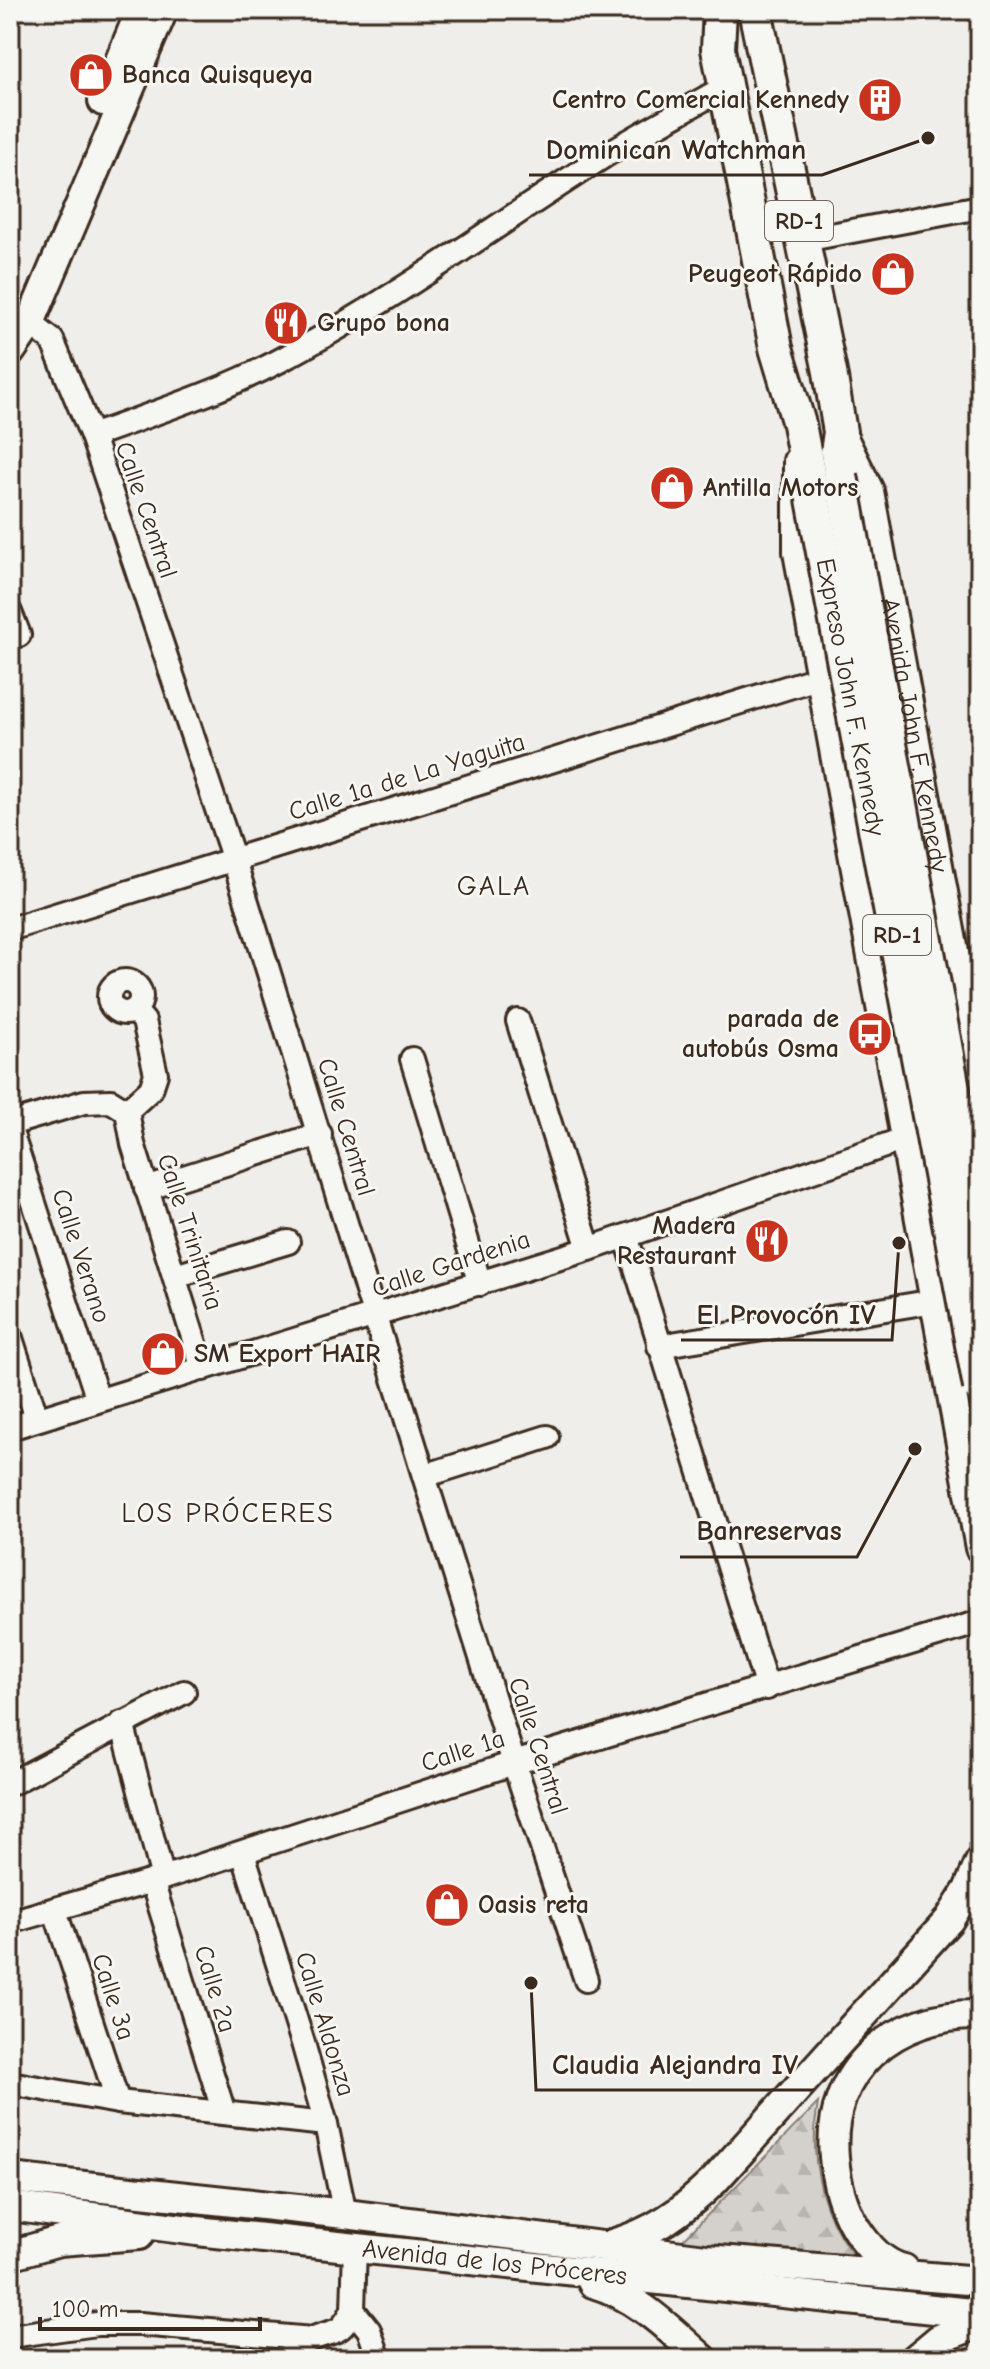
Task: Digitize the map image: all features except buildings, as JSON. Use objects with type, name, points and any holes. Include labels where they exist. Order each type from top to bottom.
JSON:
[{"type":"highway","name":"Expreso John F. Kennedy","points":[[720,10],[718,49],[776,348],[799,424],[826,480],[980,1236]]},
{"type":"highway","name":"Expreso John F. Kennedy","points":[[755,10],[804,240],[840,432],[837,453],[826,480],[980,1387]]},
{"type":"main road","points":[[10,352],[18,320],[141,10]]},
{"type":"main road","points":[[18,320],[163,10]]},
{"type":"main road","name":"RD-1","points":[[701,10],[718,49]]},
{"type":"main road","points":[[799,424],[798,552],[980,1548]]},
{"type":"main road","name":"Avenida John F. Kennedy","points":[[840,432],[869,491],[980,1089]]},
{"type":"main road","points":[[886,1035],[907,1072],[919,1078],[938,1078],[957,1068],[962,1056],[965,1014]]},
{"type":"main road","points":[[904,1139],[922,1107],[944,1095],[980,1089]]},
{"type":"main road","points":[[904,1139],[980,1120]]},
{"type":"main road","points":[[917,1208],[923,1176],[932,1158],[954,1152],[975,1156],[980,1162]]},
{"type":"main road","points":[[602,2246],[634,2238],[664,2223],[714,2181],[949,1920],[968,1890],[980,1862]]},
{"type":"main road","points":[[936,2276],[891,2266],[874,2252],[850,2218],[838,2186],[833,2148],[836,2109],[842,2092],[858,2066],[885,2042],[935,2020],[980,2015]]},
{"type":"main road","points":[[862,2018],[885,2042]]},
{"type":"main road","name":"Avenida de los Próceres","points":[[11,2187],[345,2214],[706,2259],[980,2281]]},
{"type":"main road","name":"Avenida de los Próceres","points":[[11,2187],[197,2231],[980,2314]]},
{"type":"main road","points":[[10,2255],[59,2241],[197,2231]]},
{"type":"main road","points":[[546,2269],[620,2293],[648,2311],[703,2359]]},
{"type":"main road","points":[[915,2359],[939,2339],[980,2323]]},
{"type":"street","points":[[92,436],[275,363],[416,281],[611,152],[725,87]]},
{"type":"street","points":[[804,240],[980,207]]},
{"type":"street","name":"Calle Central","points":[[18,320],[52,340],[92,436],[234,860],[514,1763],[586,1980]]},
{"type":"street","points":[[10,612],[19,635]]},
{"type":"street","name":"Calle 1a de La Yaguita","points":[[10,929],[821,677]]},
{"type":"street","points":[[10,1126],[84,1102],[111,1101],[127,1111],[151,1089],[156,1074],[144,1021],[135,1011]]},
{"type":"street","points":[[518,1021],[589,1249]]},
{"type":"street","points":[[412,1059],[480,1284]]},
{"type":"street","name":"Calle Trinitaria","points":[[127,1111],[146,1189],[203,1369]]},
{"type":"street","name":"Calle Verano","points":[[10,1126],[98,1400]]},
{"type":"street","points":[[146,1189],[320,1134]]},
{"type":"street","name":"Calle Gardenia","points":[[10,1428],[589,1249],[904,1139]]},
{"type":"street","points":[[626,1236],[767,1688]]},
{"type":"street","points":[[175,1276],[288,1242]]},
{"type":"street","points":[[659,1346],[935,1301]]},
{"type":"street","points":[[10,1335],[37,1419]]},
{"type":"street","points":[[424,1476],[547,1437]]},
{"type":"street","name":"Calle 1a","points":[[10,1922],[157,1880],[514,1763],[980,1622]]},
{"type":"street","points":[[10,1784],[184,1692]]},
{"type":"street","name":"Calle 2a","points":[[122,1723],[157,1880],[224,2113]]},
{"type":"street","name":"Calle Aldonza","points":[[243,1853],[326,2124],[345,2214]]},
{"type":"street","name":"Calle 3a","points":[[55,1911],[118,2102]]},
{"type":"street","points":[[10,2083],[118,2102],[326,2124]]},
{"type":"street","points":[[10,2336],[97,2324],[140,2324],[312,2339],[334,2334],[353,2310],[355,2247]]},
{"type":"street","points":[[353,2310],[369,2330],[379,2359]]},
{"type":"street","points":[[284,2359],[312,2339]]},
{"type":"green space","points":[[818,2103],[815,2145],[821,2188],[836,2228],[860,2263],[677,2246]]},
{"type":"place","name":"Banca Quisqueya","points":[[91,75]]},
{"type":"place","name":"Centro Comercial Kennedy","points":[[880,100]]},
{"type":"place","name":"Dominican Watchman","points":[[928,138]]},
{"type":"place","name":"Peugeot Rápido","points":[[893,274]]},
{"type":"place","name":"Grupo bona","points":[[286,323]]},
{"type":"place","name":"Antilla Motors","points":[[672,488]]},
{"type":"place","name":"parada de autobús Osma","points":[[870,1034]]},
{"type":"place","name":"Madera Restaurant","points":[[767,1241]]},
{"type":"place","name":"El Provocón IV","points":[[899,1243]]},
{"type":"place","name":"SM Export HAIR","points":[[163,1354]]},
{"type":"place","name":"Banreservas","points":[[915,1449]]},
{"type":"place","name":"Oasis reta","points":[[447,1905]]},
{"type":"place","name":"Claudia Alejandra IV","points":[[531,1983]]},
{"type":"district","name":"GALA","points":[[494,886]]},
{"type":"district","name":"LOS PRÓCERES","points":[[228,1513]]}]
